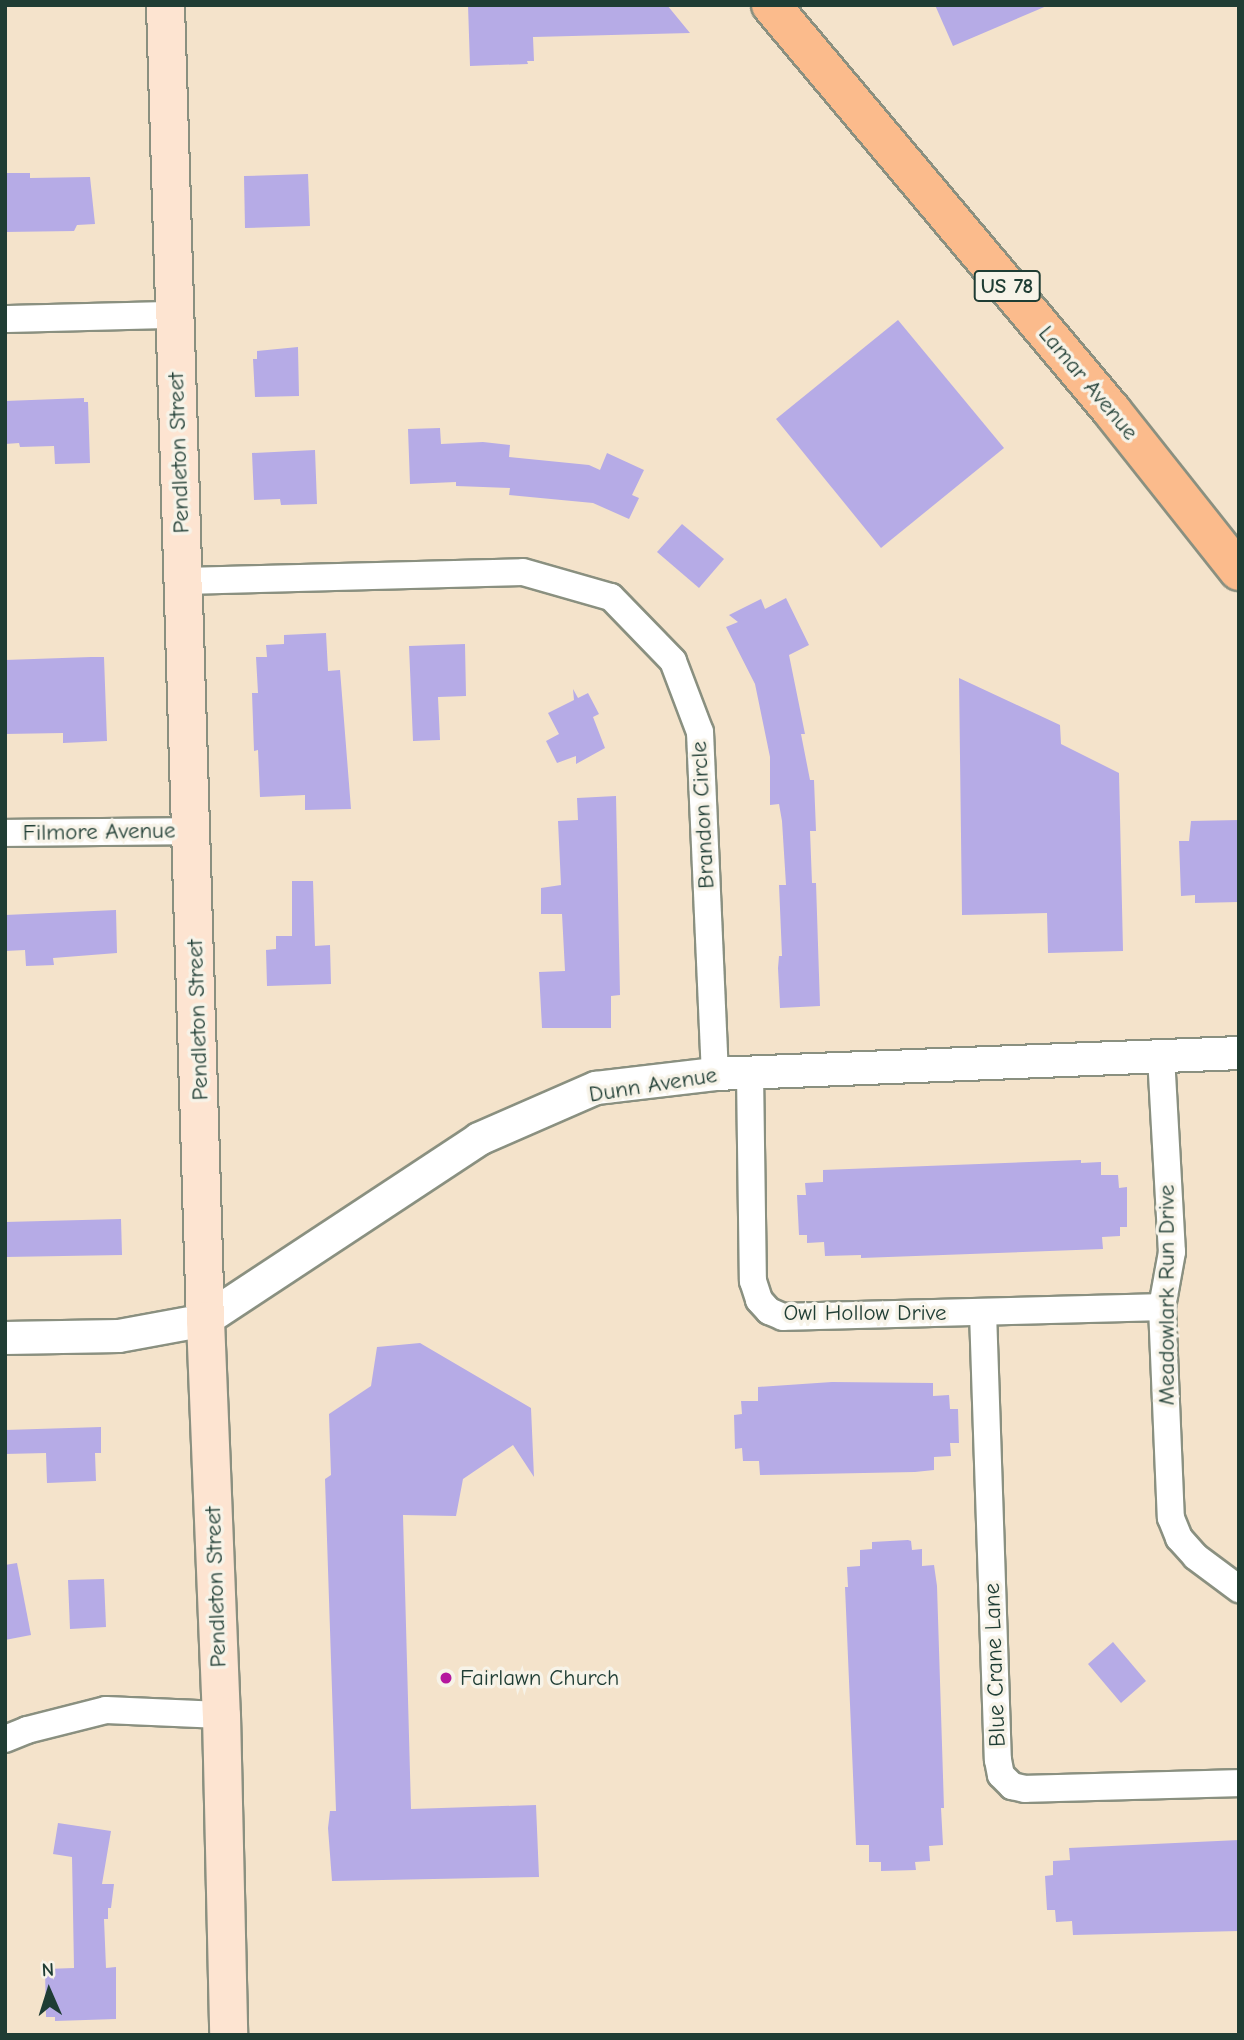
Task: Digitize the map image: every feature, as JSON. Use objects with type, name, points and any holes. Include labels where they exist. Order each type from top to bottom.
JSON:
[{"type":"main road","name":"Pendleton Street","points":[[164,5],[192,831],[205,1320],[221,1715],[228,2035]]},
{"type":"main road","name":"Lamar Avenue","points":[[771,5],[1112,411],[1239,571]]},
{"type":"street","points":[[5,319],[174,315]]},
{"type":"street","name":"Brandon Circle","points":[[184,581],[523,572],[611,597],[673,661],[700,732],[715,1074]]},
{"type":"street","name":"Filmore Avenue","points":[[5,834],[192,831]]},
{"type":"street","name":"Dunn Avenue","points":[[5,1339],[119,1336],[205,1320],[479,1139],[596,1088],[715,1074],[1239,1053]]},
{"type":"street","name":"Meadowlark Run Drive","points":[[1161,1056],[1172,1252],[1162,1307],[1171,1518],[1179,1538],[1196,1557],[1239,1589]]},
{"type":"street","name":"Owl Hollow Drive","points":[[750,1073],[752,1281],[759,1300],[769,1311],[782,1317],[1162,1307]]},
{"type":"street","name":"Blue Crane Lane","points":[[983,1312],[998,1760],[1001,1775],[1013,1786],[1025,1789],[1239,1783]]},
{"type":"street","points":[[5,1739],[27,1730],[106,1710],[221,1715]]},
{"type":"building","points":[[468,5],[667,5],[690,33],[533,37],[534,61],[527,61],[528,64],[470,66]]},
{"type":"building","points":[[935,5],[1049,5],[953,46]]},
{"type":"building","points":[[5,173],[30,173],[30,178],[90,177],[95,224],[77,225],[74,231],[5,232]]},
{"type":"building","points":[[308,174],[310,226],[245,228],[244,176]]},
{"type":"building","points":[[898,320],[1004,448],[881,548],[776,419]]},
{"type":"building","points":[[298,347],[299,396],[255,397],[253,359],[257,359],[257,351]]},
{"type":"building","points":[[84,398],[84,402],[88,402],[90,463],[55,464],[54,446],[20,447],[19,443],[5,444],[5,401]]},
{"type":"building","points":[[440,428],[441,444],[483,442],[510,445],[509,457],[589,465],[600,470],[607,453],[644,470],[632,495],[639,498],[629,519],[593,503],[509,495],[510,488],[456,486],[456,482],[410,484],[408,429]]},
{"type":"building","points":[[315,450],[317,504],[281,505],[280,499],[254,500],[252,453]]},
{"type":"building","points":[[682,524],[724,559],[699,588],[657,552]]},
{"type":"building","points":[[786,598],[809,645],[789,655],[805,734],[801,734],[810,780],[814,780],[816,831],[810,831],[812,883],[816,883],[820,1006],[780,1008],[778,968],[779,956],[782,956],[779,885],[786,885],[782,821],[779,804],[770,805],[770,757],[755,684],[726,627],[738,622],[729,615],[761,599],[765,609]]},
{"type":"building","points":[[326,633],[328,671],[340,670],[351,809],[305,810],[305,795],[260,797],[258,750],[254,751],[252,693],[258,693],[256,657],[267,657],[266,645],[284,644],[284,635]]},
{"type":"building","points":[[465,644],[466,696],[438,697],[440,740],[413,741],[409,646]]},
{"type":"building","points":[[104,657],[107,741],[63,743],[63,733],[5,734],[5,660]]},
{"type":"building","points":[[959,678],[1060,725],[1061,744],[1119,773],[1123,951],[1048,953],[1047,913],[962,915]]},
{"type":"building","points":[[573,689],[578,698],[588,693],[599,714],[593,717],[605,748],[576,764],[576,756],[557,763],[546,741],[559,734],[548,713],[574,700]]},
{"type":"building","points":[[616,796],[620,995],[611,996],[611,1028],[542,1028],[539,972],[565,971],[562,914],[541,914],[541,888],[561,885],[558,821],[578,820],[577,798]]},
{"type":"building","points":[[1239,820],[1239,902],[1195,903],[1195,895],[1181,896],[1179,841],[1189,841],[1191,821]]},
{"type":"building","points":[[292,881],[313,881],[315,946],[330,945],[331,984],[267,986],[266,950],[276,949],[276,936],[292,936]]},
{"type":"building","points":[[116,910],[117,953],[53,958],[54,965],[26,966],[25,950],[5,951],[5,915]]},
{"type":"building","points":[[1081,1160],[1081,1163],[1101,1162],[1101,1175],[1118,1175],[1119,1188],[1127,1187],[1127,1227],[1120,1227],[1120,1236],[1102,1237],[1103,1249],[861,1258],[861,1255],[825,1256],[824,1242],[807,1243],[807,1235],[799,1235],[797,1195],[806,1195],[805,1183],[823,1182],[823,1170]]},
{"type":"building","points":[[121,1219],[122,1255],[5,1257],[5,1222]]},
{"type":"building","points":[[420,1343],[531,1408],[534,1477],[513,1445],[463,1479],[456,1516],[403,1515],[411,1809],[536,1805],[539,1877],[332,1881],[328,1828],[330,1811],[336,1811],[325,1479],[331,1475],[329,1414],[371,1386],[377,1347]]},
{"type":"building","points":[[832,1382],[933,1383],[933,1396],[949,1395],[950,1409],[958,1409],[959,1443],[950,1443],[951,1456],[934,1457],[934,1470],[915,1472],[760,1475],[759,1461],[743,1461],[742,1448],[735,1449],[734,1415],[742,1414],[741,1401],[758,1401],[758,1387]]},
{"type":"building","points":[[101,1427],[101,1453],[95,1453],[96,1481],[47,1483],[46,1453],[5,1454],[5,1430]]},
{"type":"building","points":[[911,1541],[912,1550],[922,1549],[922,1566],[934,1565],[937,1586],[943,1845],[929,1846],[930,1861],[915,1862],[916,1870],[881,1871],[881,1862],[869,1862],[869,1845],[856,1845],[845,1587],[848,1587],[847,1567],[860,1566],[860,1550],[872,1549],[872,1542]]},
{"type":"building","points":[[17,1563],[31,1635],[5,1640],[5,1565]]},
{"type":"building","points":[[104,1579],[106,1627],[70,1629],[68,1580]]},
{"type":"building","points":[[1113,1642],[1146,1681],[1121,1703],[1088,1664]]},
{"type":"building","points":[[58,1823],[111,1831],[102,1884],[114,1884],[108,1919],[104,1919],[106,1968],[116,1967],[116,2019],[55,2021],[55,2017],[46,2017],[45,1969],[74,1968],[72,1857],[53,1854]]},
{"type":"building","points":[[1239,1840],[1239,1931],[1073,1935],[1072,1921],[1056,1922],[1055,1910],[1047,1910],[1045,1876],[1053,1875],[1053,1861],[1070,1860],[1069,1848]]},
{"type":"place","name":"Fairlawn Church","points":[[446,1678]]}]
